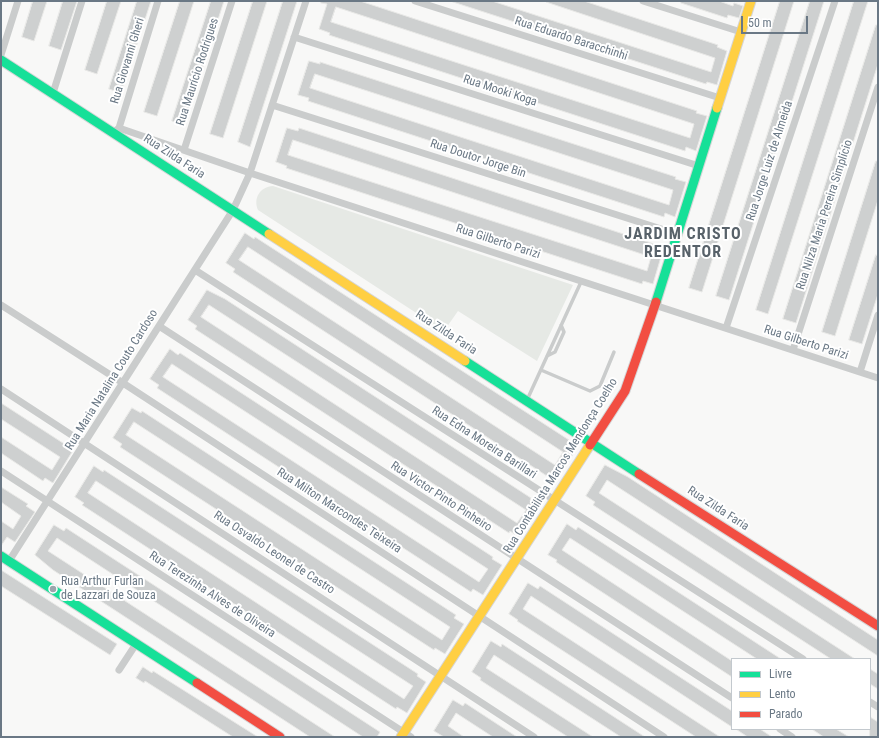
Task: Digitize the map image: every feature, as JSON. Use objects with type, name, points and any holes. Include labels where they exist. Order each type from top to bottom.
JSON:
[{"type":"street","points":[[1,55],[18,1]]},
{"type":"street","points":[[53,93],[82,1]]},
{"type":"street","name":"Rua Giovanni Gheri","points":[[116,130],[158,1]]},
{"type":"street","name":"Rua Maurício Rodrigues","points":[[184,150],[232,1]]},
{"type":"street","name":"Rua Maria Natalina Couto Cardoso","points":[[10,562],[233,210],[250,173],[306,1]]},
{"type":"street","name":"Rua Eduardo Baracchinhi","points":[[415,1],[720,98]]},
{"type":"street","points":[[644,1],[741,32]]},
{"type":"street","name":"Rua Contabilista Marcos Mendonça Coelho","points":[[405,735],[440,676],[625,391],[655,305],[751,1]]},
{"type":"street","name":"Rua Jorge Luiz de Almeida","points":[[726,328],[835,1]]},
{"type":"street","name":"Rua Mooki Koga","points":[[294,37],[699,166]]},
{"type":"street","name":"Rua Zilda Faria","points":[[1,60],[116,130],[233,210],[878,626]]},
{"type":"street","name":"Rua Nilza Maria Pereira Simplício","points":[[793,350],[878,87]]},
{"type":"street","name":"Rua Doutor Jorge Bin","points":[[272,105],[677,234]]},
{"type":"street","name":"Rua Gilberto Parizi","points":[[116,130],[184,150],[250,173],[878,378]]},
{"type":"street","name":"Rua Edna Moreira Barillari","points":[[195,270],[801,658]]},
{"type":"street","name":"Rua Milton Marcondes Teixeira","points":[[1,305],[123,382],[664,737]]},
{"type":"street","points":[[860,372],[878,315]]},
{"type":"street","name":"Rua Victor Pinto Pinheiro","points":[[159,326],[731,697]]},
{"type":"street","name":"Rua Osvaldo Leonel de Castro","points":[[1,388],[534,737]]},
{"type":"street","name":"Rua Terezinha Alves de Oliveira","points":[[1,471],[405,735]]},
{"type":"street","points":[[1,556],[280,737]]},
{"type":"street","points":[[119,670],[136,644]]},
{"type":"street","points":[[782,730],[792,737]]},
{"type":"lane","points":[[527,401],[581,281]]},
{"type":"lane","points":[[541,370],[590,391],[600,386],[614,352]]},
{"type":"shaded area","points":[[273,186],[573,285],[537,361],[458,311],[444,331],[258,210],[256,201],[257,197],[264,188]]},
{"type":"building","points":[[33,1],[47,1],[34,41],[22,37]]},
{"type":"building","points":[[63,1],[77,1],[61,50],[49,46]]},
{"type":"building","points":[[107,1],[121,1],[97,74],[85,70]]},
{"type":"building","points":[[137,1],[151,1],[121,93],[109,89]]},
{"type":"building","points":[[180,1],[194,1],[157,116],[144,112]]},
{"type":"building","points":[[211,1],[224,1],[184,125],[172,121]]},
{"type":"building","points":[[253,1],[267,1],[223,138],[210,134]]},
{"type":"building","points":[[283,1],[297,1],[250,147],[238,142]]},
{"type":"building","points":[[321,1],[360,1],[697,111],[696,113],[707,116],[696,151],[686,147],[685,151],[329,35],[330,33],[319,29],[327,4],[321,3]],"holes":[[[336,7],[694,124],[690,138],[331,22]]]},
{"type":"building","points":[[492,1],[711,72],[715,58],[546,1],[584,1],[718,45],[717,47],[727,51],[717,85],[707,82],[706,84],[453,2]]},
{"type":"building","points":[[681,1],[719,1],[733,6],[734,3],[743,6],[739,18],[728,15],[727,18],[681,3]]},
{"type":"building","points":[[780,1],[794,1],[702,292],[689,288]]},
{"type":"building","points":[[810,1],[824,1],[729,300],[716,296]]},
{"type":"building","points":[[854,1],[868,1],[768,314],[756,310]]},
{"type":"building","points":[[876,25],[878,25],[878,64],[796,323],[783,319]]},
{"type":"building","points":[[309,61],[320,64],[320,62],[676,177],[675,179],[686,182],[675,217],[665,213],[664,217],[308,101],[309,98],[298,95]],"holes":[[[315,74],[673,190],[669,205],[310,88]]]},
{"type":"building","points":[[287,128],[298,131],[299,128],[654,244],[653,246],[663,250],[653,284],[643,281],[642,284],[286,168],[287,166],[276,162]],"holes":[[[293,140],[651,257],[647,271],[288,155]]]},
{"type":"building","points":[[876,161],[878,161],[878,200],[835,336],[822,332]]},
{"type":"building","points":[[245,233],[254,239],[255,237],[569,440],[568,442],[577,448],[558,478],[549,472],[547,476],[233,272],[235,269],[226,263]],"holes":[[[248,247],[563,452],[555,465],[239,260]]]},
{"type":"building","points":[[876,255],[878,256],[878,294],[862,344],[849,340]]},
{"type":"building","points":[[207,290],[225,299],[531,498],[530,501],[539,507],[519,537],[510,531],[509,533],[195,329],[197,326],[188,320]],"holes":[[[209,305],[526,510],[517,523],[201,317]]]},
{"type":"building","points":[[170,349],[178,355],[180,353],[493,557],[492,559],[502,565],[483,595],[473,589],[471,592],[157,388],[159,385],[150,379]],"holes":[[[172,364],[488,569],[479,582],[163,377]]]},
{"type":"building","points":[[1,403],[66,445],[65,447],[72,452],[53,483],[45,478],[43,481],[1,453],[1,437],[52,470],[60,457],[1,419]]},
{"type":"building","points":[[132,408],[141,413],[142,411],[456,615],[454,618],[464,624],[445,654],[435,648],[434,650],[120,447],[122,444],[113,438]],"holes":[[[134,422],[450,627],[442,640],[126,435]]]},
{"type":"building","points":[[605,465],[628,477],[878,640],[878,656],[607,480],[599,493],[853,658],[829,658],[593,505],[595,502],[586,496]]},
{"type":"building","points":[[94,466],[103,472],[104,470],[418,674],[417,676],[426,682],[407,713],[397,707],[396,709],[82,505],[84,503],[75,497]],"holes":[[[96,481],[413,686],[404,699],[88,493]]]},
{"type":"building","points":[[1,487],[28,504],[26,506],[35,512],[15,542],[7,537],[1,546],[1,521],[13,529],[21,516],[1,502]]},
{"type":"building","points":[[567,524],[576,530],[578,527],[779,658],[755,658],[570,538],[562,550],[731,660],[731,676],[556,562],[557,560],[548,555]]},
{"type":"building","points":[[54,525],[64,531],[66,528],[380,732],[377,737],[363,737],[57,538],[48,551],[335,737],[310,737],[53,570],[35,555]]},
{"type":"building","points":[[1,570],[117,644],[110,655],[1,586]]},
{"type":"building","points":[[528,583],[538,589],[540,586],[731,710],[731,726],[531,596],[523,609],[720,737],[696,737],[517,621],[518,620],[509,614]]},
{"type":"building","points":[[491,641],[501,647],[502,644],[645,737],[621,737],[494,655],[486,668],[593,737],[568,737],[480,680],[481,678],[472,672]]},
{"type":"building","points":[[143,667],[152,673],[153,671],[258,737],[233,737],[145,681],[144,683],[136,678]]},
{"type":"building","points":[[871,670],[878,674],[878,689],[871,685]]},
{"type":"building","points":[[453,700],[463,706],[465,703],[517,737],[493,737],[456,713],[448,726],[464,737],[444,737],[434,731]]},
{"type":"building","points":[[871,718],[878,722],[878,737],[870,737]]},
{"type":"building","points":[[738,730],[762,730],[772,737],[748,737]]},
{"type":"building","points":[[814,730],[838,730],[849,737],[824,737]]},
{"type":"traffic: fast","points":[[1,60],[269,234]]},
{"type":"traffic: fast","points":[[656,302],[717,108]]},
{"type":"traffic: fast","points":[[465,361],[639,474]]},
{"type":"traffic: fast","points":[[1,556],[197,683]]},
{"type":"traffic: slow","points":[[717,108],[751,1]]},
{"type":"traffic: slow","points":[[269,234],[465,361]]},
{"type":"traffic: slow","points":[[401,737],[590,445]]},
{"type":"traffic: jam","points":[[590,445],[625,391],[656,302]]},
{"type":"traffic: jam","points":[[639,474],[878,626]]},
{"type":"traffic: jam","points":[[197,683],[280,737]]},
{"type":"place","name":"Rua Arthur Furlan de Lazzari de Souza","points":[[53,589]]},
{"type":"district","name":"JARDIM CRISTO REDENTOR","points":[[683,244]]}]
